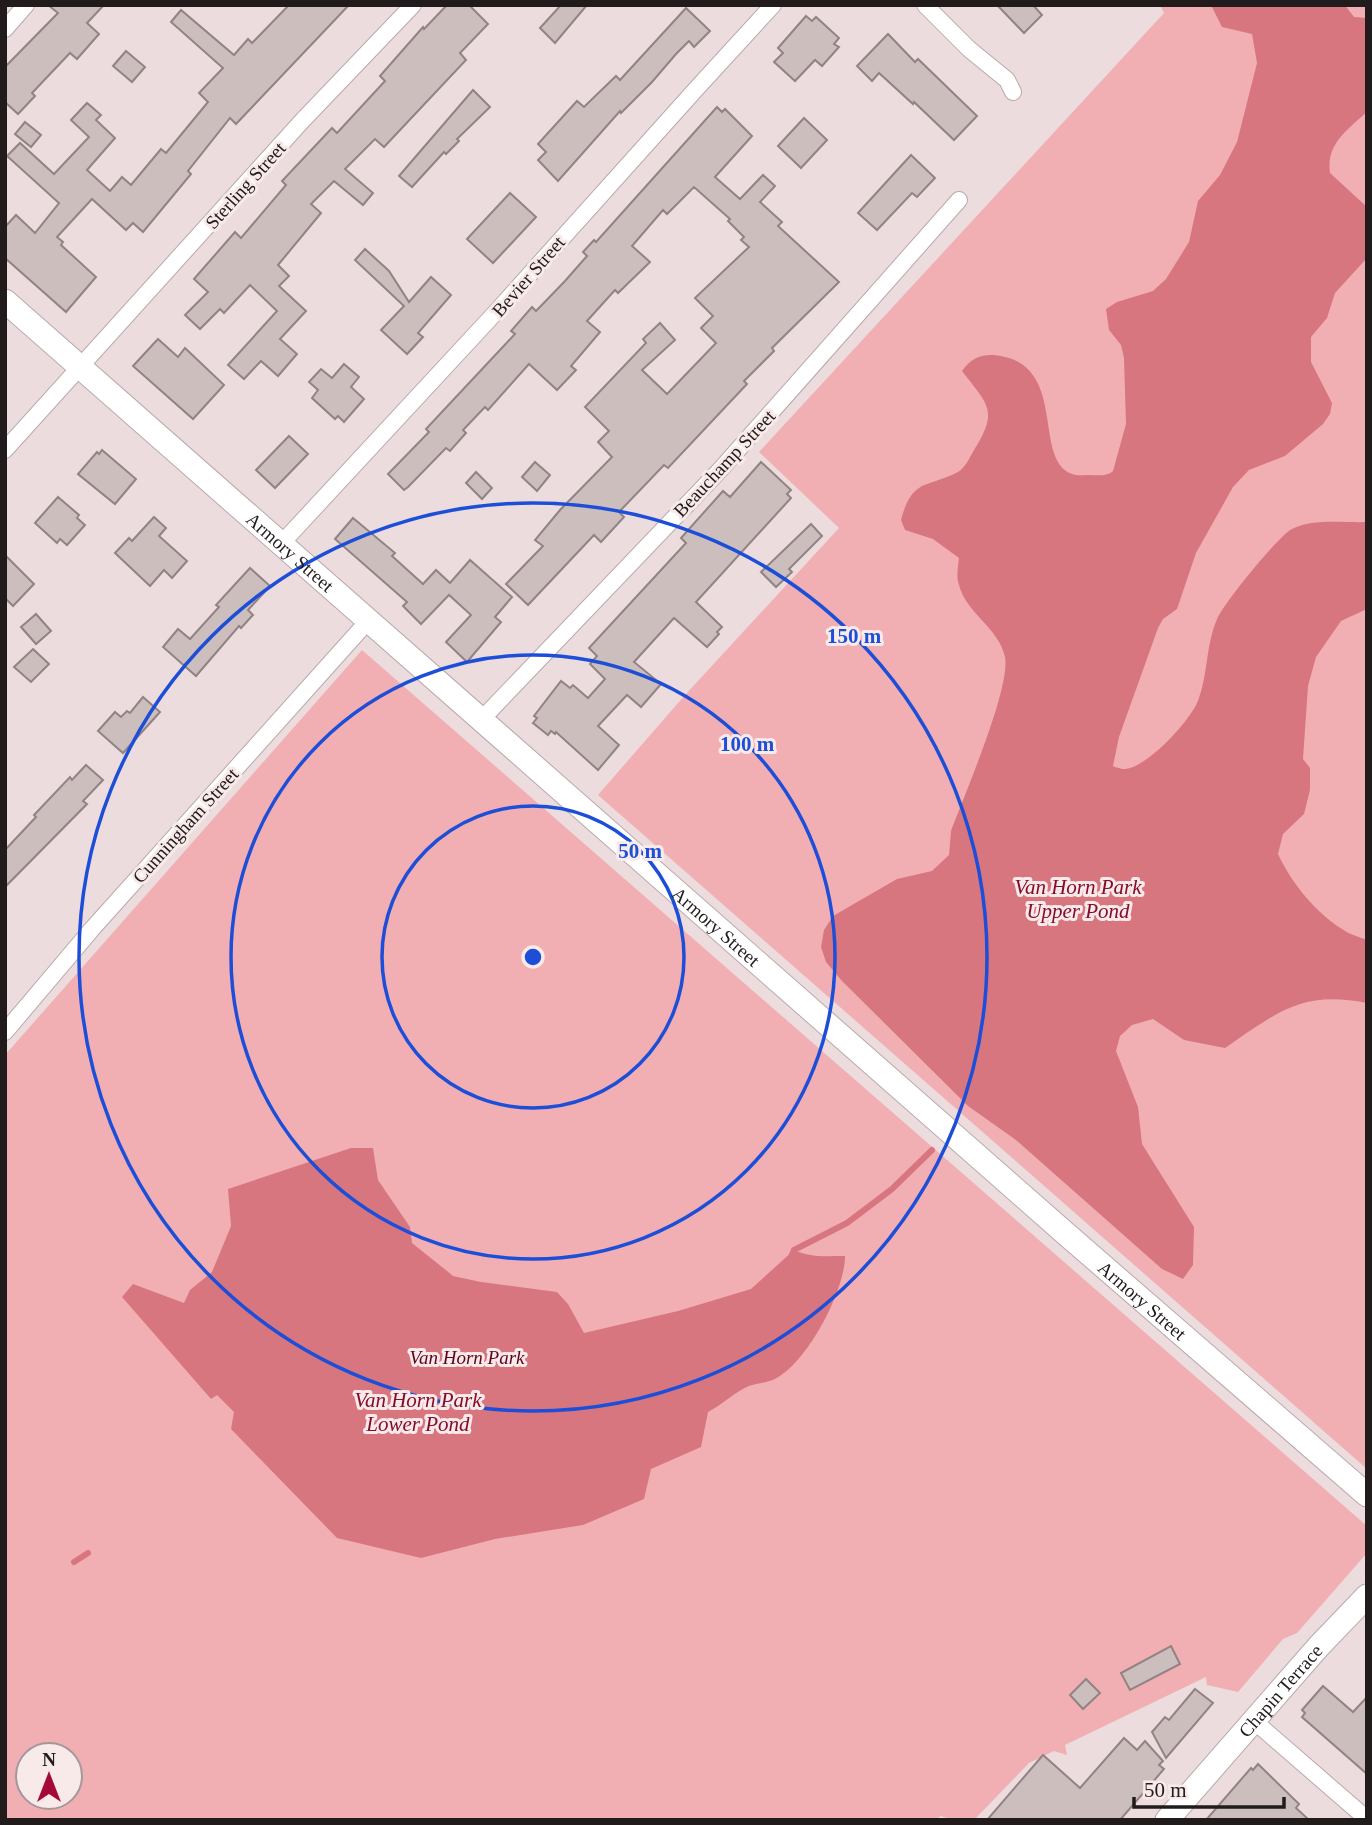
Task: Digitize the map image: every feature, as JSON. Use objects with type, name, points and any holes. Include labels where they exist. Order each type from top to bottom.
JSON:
[{"type":"main road","name":"Armory Street","points":[[5,301],[1084,1250],[1367,1495]]},
{"type":"main road","name":"Chapin Terrace","points":[[1167,1820],[1367,1596]]},
{"type":"street","points":[[5,29],[26,5]]},
{"type":"street","name":"Sterling Street","points":[[5,450],[302,121],[413,5]]},
{"type":"street","name":"Bevier Street","points":[[281,544],[488,321],[774,5]]},
{"type":"street","points":[[925,5],[1007,80],[1013,92]]},
{"type":"street","name":"Beauchamp Street","points":[[481,720],[720,470],[959,200]]},
{"type":"street","name":"Cunningham Street","points":[[5,1032],[92,929],[368,621]]},
{"type":"street","points":[[1254,1721],[1367,1819]]},
{"type":"green space","points":[[1160,5],[1367,5],[1367,1469],[598,795],[685,695],[839,528],[759,452],[1164,13]]},
{"type":"green space","name":"Van Horn Park","points":[[362,650],[1367,1526],[1367,1553],[1297,1633],[1283,1639],[1238,1692],[1207,1685],[1206,1677],[1065,1745],[1067,1755],[1054,1751],[1029,1763],[974,1820],[952,1820],[941,1816],[934,1820],[5,1820],[5,1055]]},
{"type":"water","name":"Van Horn Park Upper Pond","points":[[1211,5],[1345,5],[1354,17],[1367,18],[1367,112],[1339,138],[1331,154],[1330,173],[1367,207],[1367,258],[1335,293],[1327,318],[1311,337],[1311,362],[1332,403],[1330,414],[1323,424],[1285,456],[1249,470],[1233,487],[1196,553],[1177,609],[1163,619],[1158,628],[1119,737],[1113,766],[1123,769],[1144,761],[1188,718],[1199,698],[1211,638],[1221,611],[1285,534],[1309,523],[1367,522],[1367,609],[1341,621],[1316,657],[1308,686],[1303,759],[1310,768],[1310,790],[1304,814],[1283,834],[1278,854],[1297,886],[1322,914],[1345,931],[1367,940],[1367,1003],[1324,1000],[1291,1007],[1225,1048],[1184,1040],[1153,1019],[1132,1025],[1120,1036],[1116,1051],[1138,1107],[1142,1144],[1194,1227],[1193,1265],[1183,1279],[1162,1269],[1016,1140],[968,1106],[842,981],[826,962],[821,947],[824,930],[833,916],[897,879],[932,871],[949,855],[951,831],[994,716],[1005,672],[1002,647],[963,595],[958,579],[959,558],[933,539],[905,530],[901,520],[905,507],[910,497],[922,486],[961,470],[982,437],[988,416],[987,408],[962,371],[972,360],[984,355],[1017,362],[1032,374],[1041,392],[1053,450],[1060,465],[1075,475],[1101,475],[1113,471],[1126,424],[1124,358],[1121,345],[1109,330],[1106,309],[1117,302],[1153,291],[1166,279],[1189,242],[1198,201],[1220,175],[1237,142],[1257,63],[1252,34],[1222,27]]},
{"type":"water","name":"Van Horn Park Lower Pond","points":[[351,1148],[373,1148],[378,1180],[410,1227],[412,1243],[453,1276],[557,1292],[568,1304],[584,1333],[678,1311],[751,1289],[794,1250],[813,1255],[845,1256],[839,1288],[822,1325],[787,1371],[775,1379],[744,1388],[708,1412],[701,1447],[651,1469],[644,1499],[583,1525],[495,1539],[421,1558],[337,1538],[231,1429],[234,1412],[217,1395],[211,1399],[122,1297],[133,1284],[184,1303],[190,1290],[212,1272],[231,1226],[228,1189]]},
{"type":"building","points":[[48,5],[104,5],[87,23],[99,34],[77,59],[70,53],[32,93],[35,96],[18,114],[5,102],[5,67],[58,13]]},
{"type":"building","points":[[289,5],[349,5],[236,124],[230,118],[188,171],[191,174],[143,232],[133,223],[126,230],[92,199],[57,237],[63,242],[61,245],[96,277],[66,312],[5,258],[5,227],[16,215],[35,233],[59,203],[7,156],[20,143],[54,174],[89,137],[71,120],[87,103],[101,115],[96,120],[115,138],[87,170],[110,191],[122,177],[131,185],[161,149],[166,153],[208,102],[199,93],[223,68],[171,22],[181,10],[234,55],[248,39],[252,43]]},
{"type":"building","points":[[447,5],[469,5],[488,24],[460,53],[466,60],[384,147],[375,139],[345,169],[373,193],[363,205],[334,181],[311,204],[321,213],[278,265],[289,276],[279,286],[306,311],[280,339],[297,354],[278,376],[261,361],[244,379],[228,365],[277,311],[250,285],[224,313],[220,309],[200,329],[185,315],[208,292],[194,279],[235,232],[241,238],[286,185],[282,181],[332,128],[337,133],[385,81],[380,76],[423,27],[424,29]]},
{"type":"building","points":[[561,5],[587,5],[555,43],[540,28]]},
{"type":"building","points":[[997,5],[1033,5],[1042,15],[1024,33]]},
{"type":"building","points":[[686,8],[710,31],[694,47],[689,41],[652,82],[621,113],[620,111],[558,181],[538,160],[546,152],[538,144],[577,101],[584,107],[616,76],[620,80]]},
{"type":"building","points":[[806,16],[812,21],[816,17],[839,38],[834,44],[839,47],[822,66],[815,60],[795,81],[774,62],[783,53],[778,48]]},
{"type":"building","points":[[888,34],[915,62],[918,59],[977,116],[954,140],[879,73],[872,81],[857,66]]},
{"type":"building","points":[[126,51],[145,67],[132,82],[113,66]]},
{"type":"building","points":[[473,90],[490,107],[412,187],[399,176]]},
{"type":"building","points":[[717,107],[722,112],[725,109],[752,136],[715,177],[740,199],[763,175],[775,186],[760,202],[782,222],[778,226],[839,282],[772,348],[774,351],[744,381],[747,384],[668,468],[664,465],[619,512],[624,517],[601,542],[594,535],[528,605],[506,584],[543,546],[535,540],[560,510],[612,457],[598,442],[609,431],[585,407],[646,343],[643,339],[660,323],[675,340],[642,370],[667,394],[716,343],[701,328],[713,316],[695,298],[749,247],[741,240],[744,237],[728,221],[730,219],[694,187],[667,214],[663,210],[632,246],[650,262],[618,293],[615,290],[587,321],[600,332],[571,366],[576,370],[557,390],[529,364],[488,410],[485,407],[463,430],[466,433],[450,451],[446,448],[408,487],[404,490],[388,474],[429,432],[426,429],[515,334],[511,331],[532,307],[536,311],[565,281],[587,256],[583,252],[594,240],[596,242]]},
{"type":"building","points":[[804,118],[827,140],[801,168],[778,146]]},
{"type":"building","points":[[25,122],[41,135],[31,147],[15,134]]},
{"type":"building","points":[[911,155],[935,178],[917,197],[912,193],[877,230],[858,213]]},
{"type":"building","points":[[510,193],[536,217],[493,263],[467,239]]},
{"type":"building","points":[[365,249],[389,271],[409,302],[431,277],[451,295],[418,333],[423,337],[407,354],[381,330],[404,306],[355,260]]},
{"type":"building","points":[[158,339],[178,357],[185,348],[224,385],[193,419],[133,366]]},
{"type":"building","points":[[344,364],[359,377],[351,387],[364,399],[344,422],[338,416],[335,419],[312,398],[318,390],[309,382],[321,369],[332,378]]},
{"type":"building","points":[[289,436],[308,454],[275,488],[256,470]]},
{"type":"building","points":[[102,450],[136,479],[115,504],[78,474],[97,452],[99,454]]},
{"type":"building","points":[[535,462],[550,475],[537,491],[522,477]]},
{"type":"building","points":[[761,462],[791,490],[787,494],[791,498],[696,602],[722,627],[707,647],[674,618],[634,662],[661,684],[641,707],[627,695],[598,726],[619,745],[598,770],[556,732],[555,734],[551,731],[548,735],[533,723],[537,718],[534,716],[561,681],[570,688],[573,685],[588,698],[605,679],[590,664],[597,656],[589,648],[686,543],[681,538],[723,491],[730,497]]},
{"type":"building","points":[[476,472],[492,488],[482,499],[466,483]]},
{"type":"building","points":[[58,497],[79,515],[77,518],[85,525],[67,545],[60,539],[57,543],[35,523]]},
{"type":"building","points":[[154,517],[166,528],[159,536],[187,561],[172,578],[164,570],[150,586],[115,553],[129,538],[132,541]]},
{"type":"building","points":[[353,518],[395,553],[392,556],[423,584],[436,570],[450,583],[470,560],[512,597],[495,617],[501,622],[467,662],[446,642],[471,615],[449,595],[421,624],[403,606],[407,602],[335,539]]},
{"type":"building","points":[[811,524],[822,536],[789,569],[792,572],[776,587],[761,572]]},
{"type":"building","points":[[5,555],[34,584],[13,606],[5,598]]},
{"type":"building","points":[[250,568],[270,586],[248,610],[253,615],[241,628],[239,626],[196,676],[163,647],[178,629],[190,639]]},
{"type":"building","points":[[36,614],[51,631],[36,644],[21,627]]},
{"type":"building","points":[[33,649],[49,664],[31,682],[14,667]]},
{"type":"building","points":[[143,697],[160,712],[123,753],[98,731],[115,712],[121,717],[127,711],[130,713]]},
{"type":"building","points":[[86,765],[103,780],[83,801],[87,804],[5,887],[5,850],[70,777],[72,780]]},
{"type":"building","points":[[1171,1646],[1180,1664],[1130,1690],[1121,1673]]},
{"type":"building","points":[[1086,1679],[1100,1693],[1083,1709],[1070,1695]]},
{"type":"building","points":[[1323,1686],[1353,1712],[1367,1697],[1367,1774],[1302,1717],[1305,1713],[1302,1710]]},
{"type":"building","points":[[1195,1689],[1213,1703],[1166,1758],[1152,1732],[1165,1717],[1169,1720]]},
{"type":"building","points":[[1124,1738],[1137,1750],[1145,1741],[1163,1761],[1159,1765],[1164,1769],[1120,1820],[987,1820],[1043,1755],[1080,1788]]},
{"type":"building","points":[[1258,1764],[1299,1804],[1296,1808],[1309,1820],[1206,1820],[1251,1768],[1253,1770]]},
{"type":"waterway","points":[[791,1257],[794,1250],[847,1223],[892,1189],[932,1150]]},
{"type":"waterway","points":[[74,1562],[88,1553]]}]
